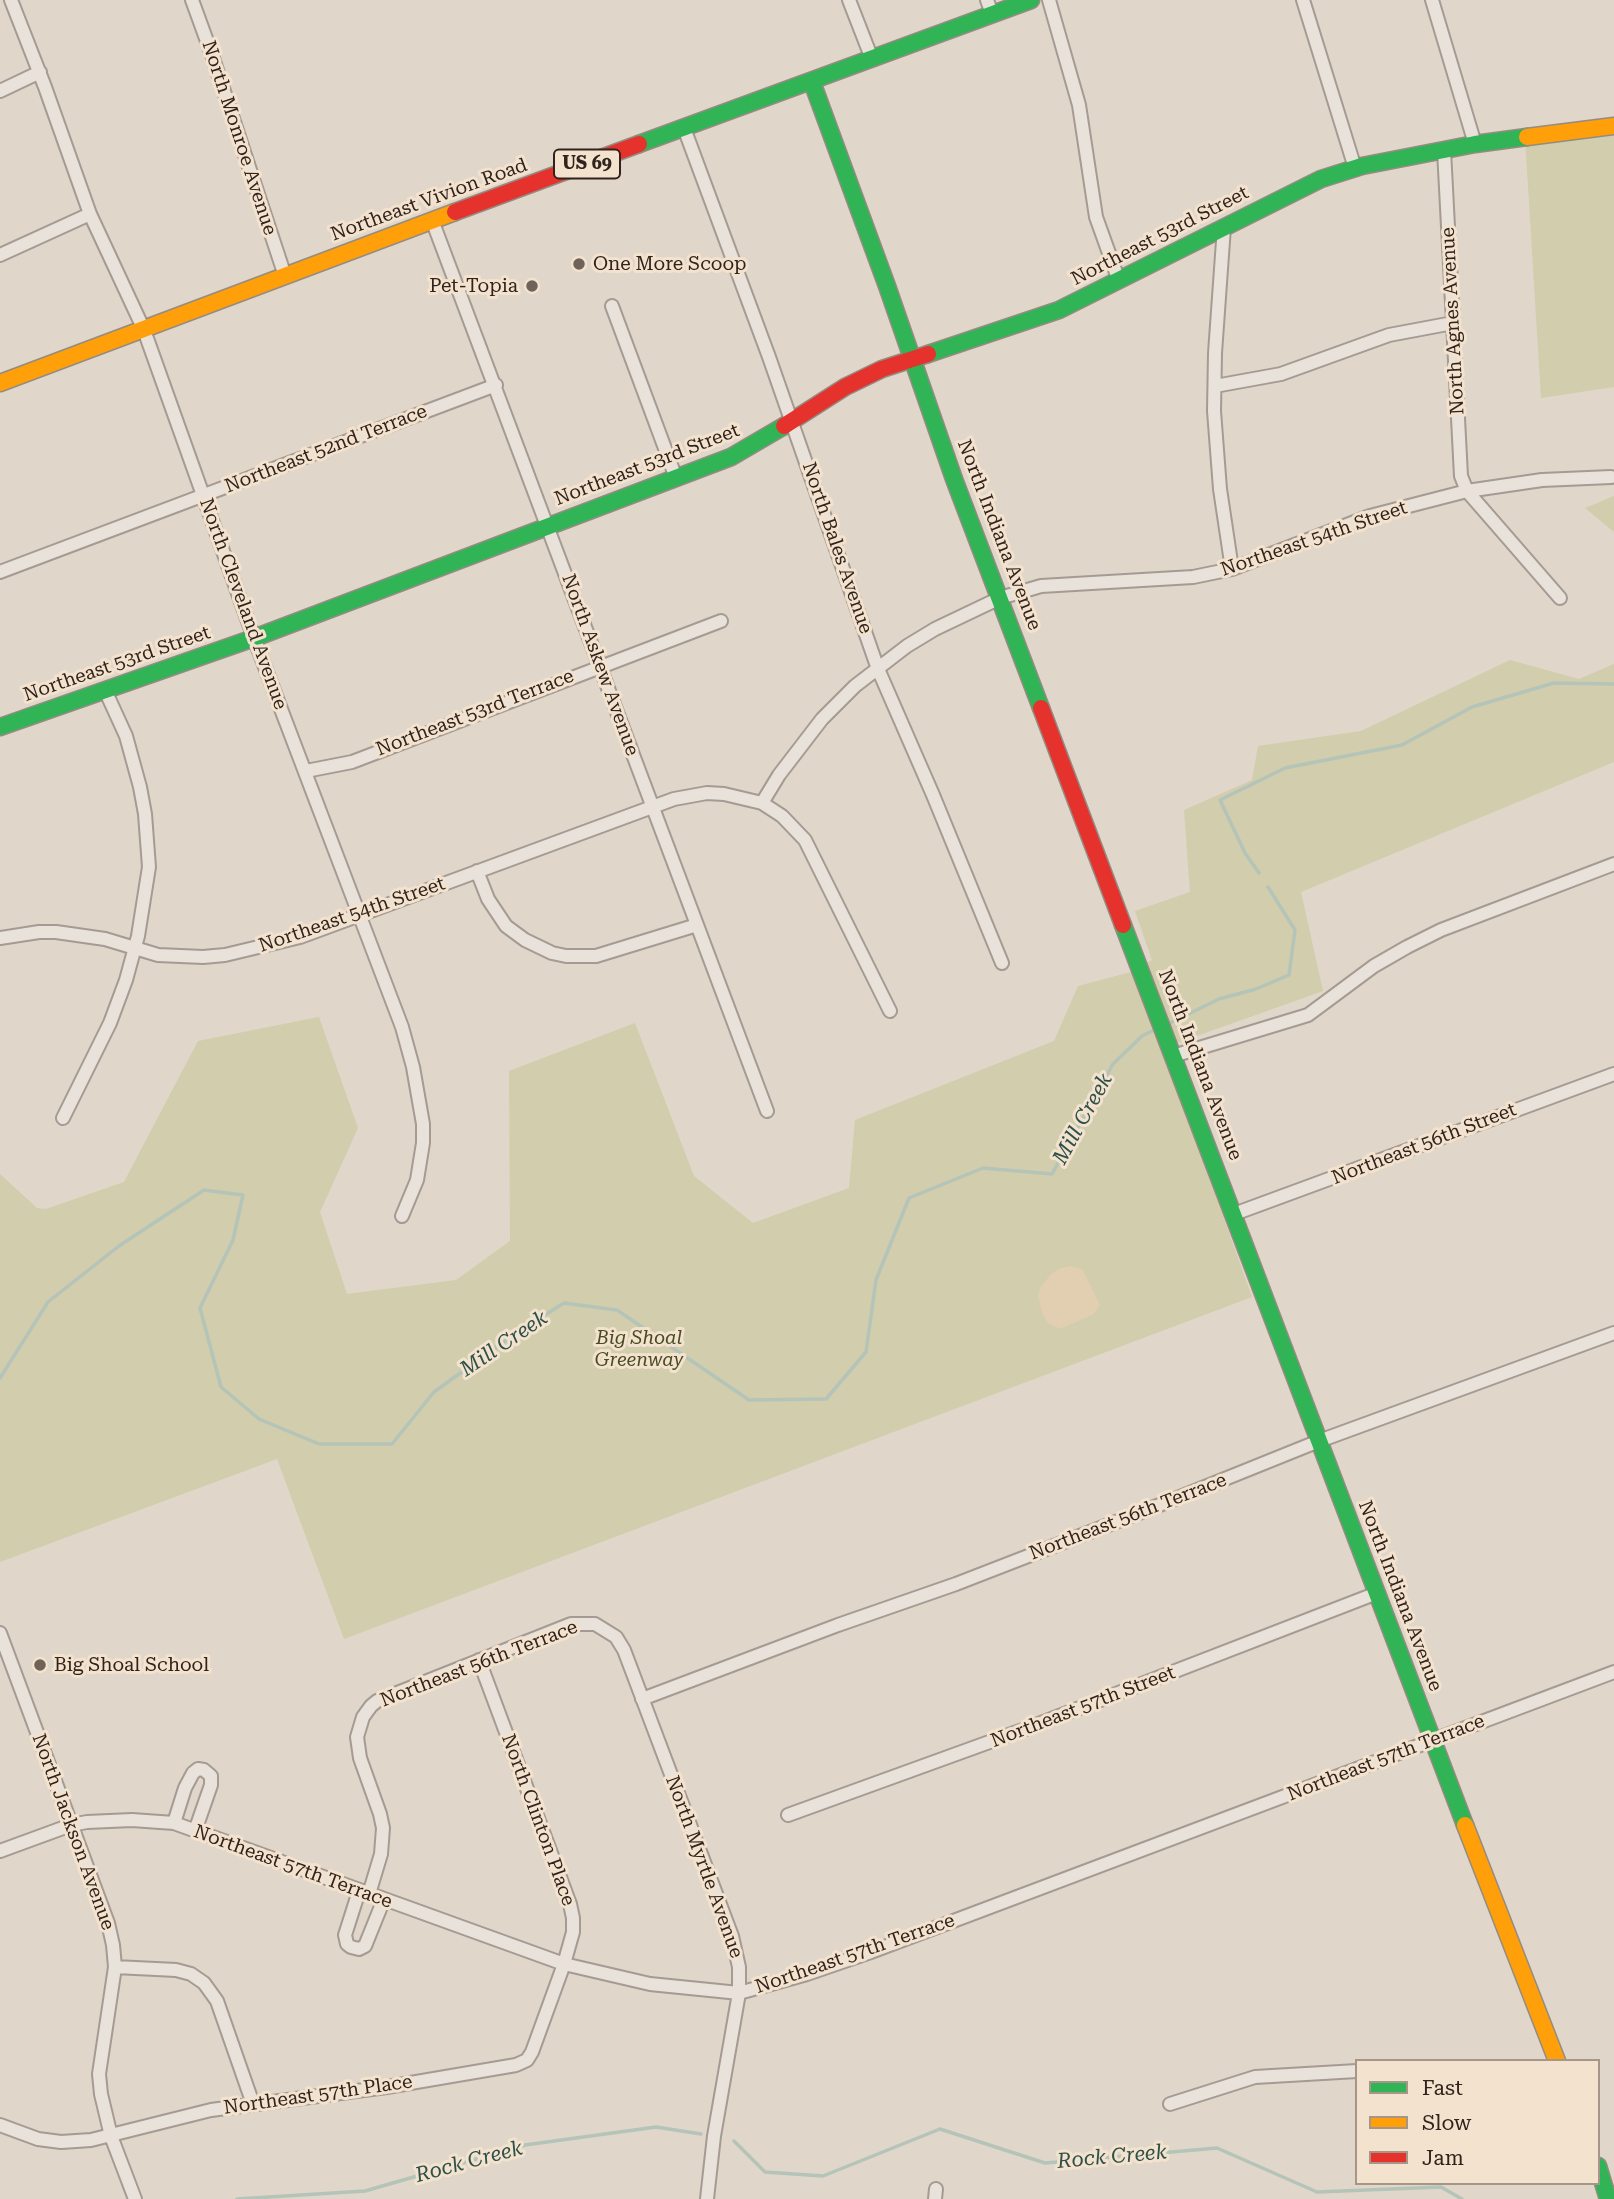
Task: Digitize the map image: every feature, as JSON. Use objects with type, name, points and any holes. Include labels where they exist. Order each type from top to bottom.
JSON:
[{"type":"street","name":"North Cleveland Avenue","points":[[11,0],[40,72],[90,214],[144,330],[254,638],[402,1027],[423,1124],[417,1180],[402,1216]]},
{"type":"street","name":"North Monroe Avenue","points":[[192,0],[285,276]]},
{"type":"street","points":[[849,0],[872,59]]},
{"type":"street","name":"Northeast Vivion Road","points":[[0,383],[432,220],[812,82],[872,59],[989,7],[1031,0]]},
{"type":"street","points":[[1049,0],[1079,105],[1096,217],[1119,281]]},
{"type":"street","points":[[1303,0],[1355,168]]},
{"type":"street","points":[[1432,0],[1475,144]]},
{"type":"street","points":[[0,91],[40,72]]},
{"type":"street","name":"North Indiana Avenue","points":[[812,82],[954,479],[1556,2059]]},
{"type":"street","name":"Northeast 53rd Street","points":[[0,727],[254,638],[731,457],[845,387],[882,369],[1048,315],[1321,179],[1355,168],[1475,144],[1614,126]]},
{"type":"street","name":"North Bales Avenue","points":[[684,128],[792,420],[878,668],[1002,964]]},
{"type":"street","name":"North Agnes Avenue","points":[[1444,150],[1461,476],[1467,491]]},
{"type":"street","points":[[0,255],[90,214]]},
{"type":"street","name":"North Askew Avenue","points":[[432,220],[767,1111]]},
{"type":"street","points":[[1224,227],[1214,354],[1214,411],[1220,489],[1231,569]]},
{"type":"street","points":[[612,306],[676,478]]},
{"type":"street","points":[[1215,386],[1281,374],[1389,335],[1453,323]]},
{"type":"street","name":"Northeast 52nd Terrace","points":[[0,572],[496,385]]},
{"type":"street","name":"Northeast 54th Street","points":[[0,938],[57,932],[104,939],[135,949],[181,957],[225,955],[300,937],[682,797],[707,793],[724,794],[762,803],[779,775],[822,719],[855,687],[935,629],[1000,598],[1041,586],[1194,577],[1231,569],[1370,516],[1467,491],[1542,480],[1611,477]]},
{"type":"street","points":[[1467,491],[1560,598]]},
{"type":"street","name":"Northeast 53rd Terrace","points":[[306,771],[352,762],[721,621]]},
{"type":"street","points":[[63,1118],[110,1023],[135,949],[149,867],[145,814],[134,761],[105,690]]},
{"type":"street","points":[[762,803],[782,816],[812,851],[890,1011]]},
{"type":"street","points":[[1173,1056],[1308,1015],[1374,966],[1441,930],[1614,864]]},
{"type":"street","points":[[477,872],[488,899],[506,926],[531,944],[559,954],[581,957],[610,953],[696,925]]},
{"type":"street","name":"Northeast 56th Street","points":[[1234,1214],[1614,1074]]},
{"type":"street","name":"Northeast 56th Terrace","points":[[642,1699],[981,1574],[1319,1441],[1614,1333]]},
{"type":"street","name":"Northeast 57th Street","points":[[788,1815],[1028,1728],[1377,1593]]},
{"type":"street","name":"Northeast 56th Terrace","points":[[364,1892],[381,1854],[383,1828],[358,1751],[359,1726],[367,1711],[377,1701],[571,1623],[587,1623],[608,1631]]},
{"type":"street","name":"North Myrtle Avenue","points":[[608,1631],[616,1637],[624,1650],[732,1936],[739,1967],[739,1993],[714,2136],[707,2199]]},
{"type":"street","name":"North Jackson Avenue","points":[[0,1633],[6,1669],[71,1825],[108,1923],[114,1967],[99,2074],[104,2114],[135,2199]]},
{"type":"street","name":"North Clinton Place","points":[[478,1660],[572,1910],[573,1932],[564,1964],[527,2060]]},
{"type":"street","name":"Northeast 57th Terrace","points":[[0,1851],[71,1825],[114,1819],[174,1824],[564,1964],[662,1986],[739,1993],[871,1952],[1614,1672]]},
{"type":"street","points":[[174,1824],[185,1788],[193,1773],[198,1769],[204,1770],[211,1776],[211,1785],[195,1831]]},
{"type":"street","points":[[364,1892],[345,1935],[347,1944],[351,1947],[359,1949],[365,1945],[384,1899]]},
{"type":"street","points":[[114,1967],[176,1970],[191,1974],[204,1983],[218,2001],[253,2104]]},
{"type":"street","name":"Northeast 57th Place","points":[[0,2125],[23,2135],[61,2142],[111,2136],[182,2115],[387,2087],[516,2065],[527,2060]]},
{"type":"street","points":[[1170,2104],[1255,2077],[1355,2071]]},
{"type":"street","points":[[1600,2173],[1608,2199]]},
{"type":"green space","points":[[1614,130],[1614,387],[1541,398],[1525,137]]},
{"type":"green space","points":[[1614,496],[1614,532],[1585,508]]},
{"type":"green space","name":"Big Shoal Greenway","points":[[1510,660],[1579,679],[1614,664],[1614,762],[1301,892],[1323,991],[1163,1048],[1252,1297],[344,1639],[277,1459],[0,1562],[0,1174],[37,1208],[46,1209],[124,1182],[198,1041],[319,1017],[358,1128],[320,1212],[347,1294],[456,1280],[510,1241],[509,1071],[635,1023],[694,1176],[753,1223],[849,1188],[855,1120],[1054,1041],[1078,986],[1131,972],[1152,960],[1135,911],[1190,892],[1184,810],[1252,780],[1258,746],[1361,731]]},
{"type":"sand","points":[[1072,1266],[1083,1270],[1100,1305],[1094,1314],[1060,1329],[1048,1323],[1038,1297],[1040,1288],[1051,1274],[1060,1268]]},
{"type":"waterway","name":"Mill Creek","points":[[1259,873],[1245,853],[1220,800],[1285,768],[1402,745],[1472,707],[1554,683],[1614,684]]},
{"type":"waterway","name":"Mill Creek","points":[[1166,1025],[1219,999],[1256,989],[1289,975],[1295,930],[1268,887]]},
{"type":"waterway","name":"Mill Creek","points":[[0,1378],[48,1302],[119,1246],[204,1190],[243,1195],[233,1240],[200,1308],[221,1387],[259,1419],[319,1444],[392,1444],[434,1392],[516,1333],[564,1303],[617,1310],[749,1400],[826,1399],[866,1352],[876,1280],[909,1198],[983,1168],[1052,1174],[1113,1064],[1142,1036],[1156,1029]]},
{"type":"waterway","name":"Rock Creek","points":[[237,2199],[365,2191],[525,2145],[656,2127],[701,2134]]},
{"type":"waterway","name":"Rock Creek","points":[[734,2141],[765,2172],[823,2176],[940,2129],[1045,2163],[1217,2148],[1317,2192],[1441,2187],[1462,2199]]},
{"type":"traffic: fast","points":[[639,144],[1031,0]]},
{"type":"traffic: fast","points":[[812,82],[954,479],[1041,708]]},
{"type":"traffic: fast","points":[[928,354],[1059,310],[1321,179],[1362,166],[1475,144],[1527,137]]},
{"type":"traffic: fast","points":[[0,727],[254,638],[731,457],[784,426]]},
{"type":"traffic: fast","points":[[1123,925],[1465,1825]]},
{"type":"traffic: fast","points":[[1600,2173],[1608,2199]]},
{"type":"traffic: slow","points":[[1527,137],[1614,126]]},
{"type":"traffic: slow","points":[[0,383],[455,212]]},
{"type":"traffic: slow","points":[[1465,1825],[1556,2059]]},
{"type":"traffic: jam","points":[[455,212],[639,144]]},
{"type":"traffic: jam","points":[[784,426],[845,387],[882,369],[928,354]]},
{"type":"traffic: jam","points":[[1041,708],[1123,925]]},
{"type":"place","name":"One More Scoop","points":[[579,264]]},
{"type":"place","name":"Pet-Topia","points":[[532,286]]},
{"type":"place","name":"Big Shoal School","points":[[40,1665]]}]
